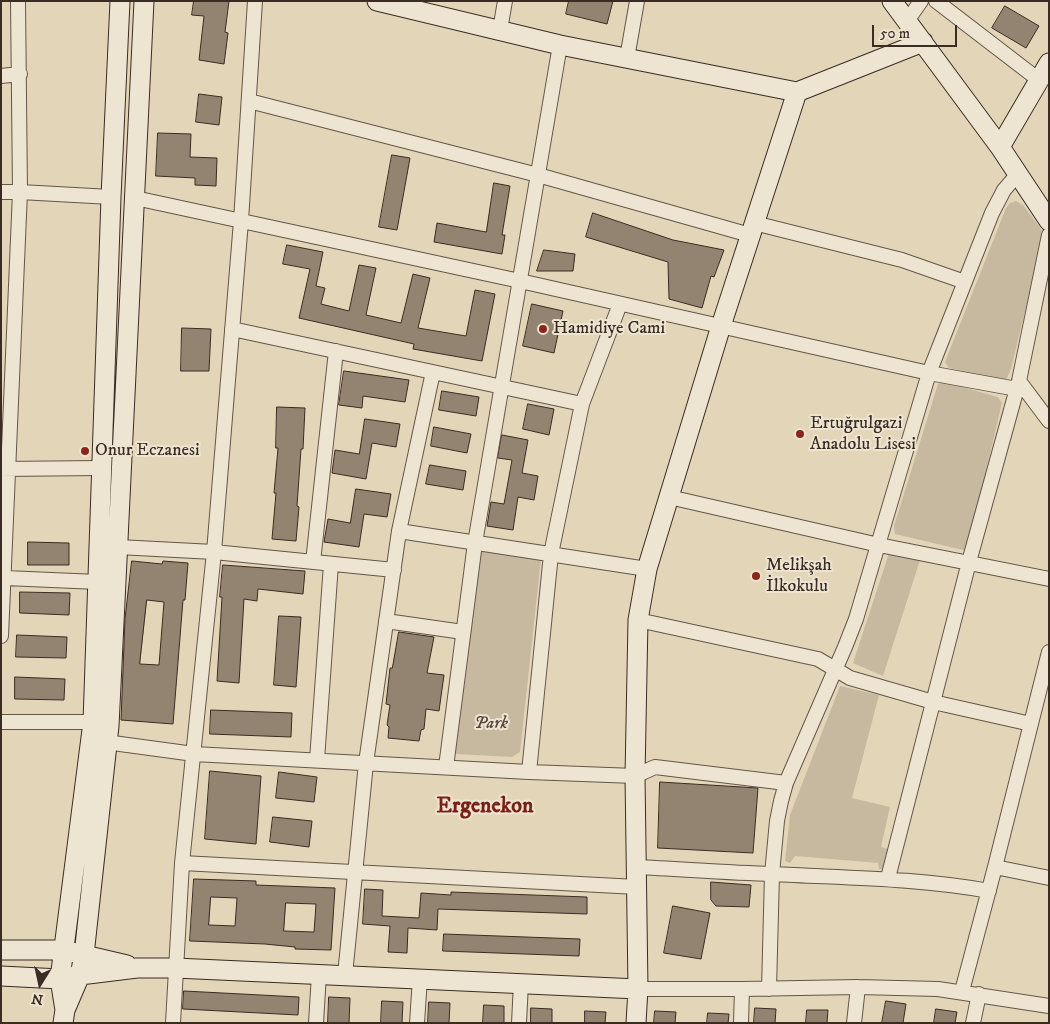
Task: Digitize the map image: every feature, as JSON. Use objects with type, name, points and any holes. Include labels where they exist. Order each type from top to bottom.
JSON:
[{"type":"main road","points":[[64,1016],[60,979],[100,733],[98,582],[101,468],[120,1]]},
{"type":"main road","points":[[64,1016],[80,975],[84,955],[100,733],[118,547],[144,1]]},
{"type":"main road","points":[[377,1],[560,45],[797,92],[923,42]]},
{"type":"main road","points":[[892,1],[1000,147],[1049,221]]},
{"type":"main road","points":[[1000,147],[1045,71]]},
{"type":"main road","points":[[636,1023],[638,989],[635,776],[638,620],[647,569],[721,326],[797,92]]},
{"type":"main road","points":[[1,950],[64,950],[138,968]]},
{"type":"main road","points":[[1,976],[60,979],[138,968],[176,968],[638,989]]},
{"type":"street","points":[[1,636],[5,578],[5,468],[20,192],[18,1]]},
{"type":"street","points":[[173,1023],[182,863],[214,552],[241,221],[255,1]]},
{"type":"street","points":[[500,30],[504,1]]},
{"type":"street","points":[[627,58],[637,1]]},
{"type":"street","points":[[907,21],[921,1]]},
{"type":"street","points":[[936,1],[1045,71]]},
{"type":"street","points":[[446,767],[475,542],[560,45]]},
{"type":"street","points":[[1,76],[20,74]]},
{"type":"street","points":[[249,102],[752,229],[894,258],[965,282]]},
{"type":"street","points":[[769,989],[772,874],[777,821],[786,783],[856,619],[929,373],[992,213],[1004,190],[1017,175]]},
{"type":"street","points":[[1,192],[111,197]]},
{"type":"street","points":[[135,198],[520,281],[929,373],[1018,385],[1049,421]]},
{"type":"street","points":[[888,878],[969,562],[1018,385],[1049,235]]},
{"type":"street","points":[[528,772],[551,554],[582,404],[620,304]]},
{"type":"street","points":[[232,329],[582,404]]},
{"type":"street","points":[[313,562],[336,351]]},
{"type":"street","points":[[345,975],[366,763],[399,531],[433,372]]},
{"type":"street","points":[[5,468],[101,468]]},
{"type":"street","points":[[669,497],[879,545],[1049,579]]},
{"type":"street","points":[[399,531],[647,569]]},
{"type":"street","points":[[118,547],[214,552],[394,570]]},
{"type":"street","points":[[316,760],[331,564]]},
{"type":"street","points":[[5,578],[98,582]]},
{"type":"street","points":[[638,620],[818,659],[850,678],[933,702],[1031,724]]},
{"type":"street","points":[[386,621],[464,632]]},
{"type":"street","points":[[962,991],[1049,652]]},
{"type":"street","points":[[1,722],[100,733],[194,754],[635,776],[655,767],[786,783]]},
{"type":"street","points":[[182,863],[636,887]]},
{"type":"street","points":[[636,867],[888,878],[957,885],[989,891]]},
{"type":"street","points":[[995,867],[1049,878]]},
{"type":"street","points":[[316,1023],[319,974]]},
{"type":"street","points":[[417,1023],[420,978]]},
{"type":"street","points":[[519,1023],[521,983]]},
{"type":"street","points":[[854,1023],[858,987]]},
{"type":"street","points":[[638,989],[742,990],[858,987],[938,989],[962,991],[1049,1006]]},
{"type":"street","points":[[741,1023],[742,990]]},
{"type":"street","points":[[973,1023],[979,994]]},
{"type":"green space","points":[[1016,201],[1023,205],[1044,233],[1011,369],[1004,380],[949,368],[945,362],[1006,208],[1010,203]]},
{"type":"green space","points":[[944,382],[998,397],[1002,403],[967,551],[895,534],[894,526],[938,384]]},
{"type":"green space","name":"Park","points":[[481,551],[541,559],[520,752],[512,757],[455,754]]},
{"type":"green space","points":[[889,553],[920,560],[883,676],[853,663]]},
{"type":"green space","points":[[840,686],[879,695],[852,798],[890,807],[881,847],[891,850],[887,869],[879,869],[878,863],[795,856],[790,863],[785,861],[790,815]]},
{"type":"building","points":[[194,1],[229,1],[225,32],[228,33],[224,64],[199,60],[204,16],[192,15]]},
{"type":"building","points":[[569,1],[613,1],[607,24],[566,14]]},
{"type":"building","points":[[1005,6],[1039,26],[1026,48],[992,28]]},
{"type":"building","points":[[199,94],[222,97],[219,125],[196,122]]},
{"type":"building","points":[[158,133],[191,134],[190,157],[217,158],[216,186],[195,185],[195,178],[156,176]]},
{"type":"building","points":[[392,155],[410,158],[397,230],[379,227]]},
{"type":"building","points":[[494,183],[510,186],[502,235],[505,235],[502,254],[434,242],[437,223],[486,232]]},
{"type":"building","points":[[593,213],[673,240],[724,250],[714,277],[711,276],[702,308],[669,299],[668,262],[586,237]]},
{"type":"building","points":[[287,245],[323,252],[316,286],[325,288],[321,304],[349,311],[359,265],[376,268],[366,315],[401,323],[413,274],[430,278],[418,328],[466,336],[475,290],[495,294],[482,361],[413,349],[414,344],[299,318],[310,269],[283,264]]},
{"type":"building","points":[[544,250],[575,254],[573,271],[537,271]]},
{"type":"building","name":"Hamidiye Cami","points":[[532,304],[563,311],[554,353],[523,346]]},
{"type":"building","points":[[182,328],[211,329],[209,371],[181,371]]},
{"type":"building","points":[[344,371],[409,380],[405,402],[363,396],[362,408],[339,405]]},
{"type":"building","points":[[442,391],[479,397],[476,416],[439,410]]},
{"type":"building","points":[[528,404],[554,409],[549,435],[523,429]]},
{"type":"building","points":[[277,407],[305,408],[296,541],[272,539],[278,448],[276,448]]},
{"type":"building","points":[[365,419],[400,424],[396,447],[372,443],[366,479],[332,473],[335,450],[359,454]]},
{"type":"building","points":[[434,427],[471,434],[467,453],[431,446]]},
{"type":"building","points":[[502,435],[528,440],[522,473],[538,476],[534,500],[518,497],[513,530],[487,526],[491,502],[504,504],[512,460],[498,458]]},
{"type":"building","points":[[430,465],[466,471],[463,490],[426,484]]},
{"type":"building","points":[[356,489],[391,494],[387,517],[364,514],[359,547],[324,542],[328,519],[350,523]]},
{"type":"building","points":[[28,542],[69,543],[69,565],[28,565]]},
{"type":"building","points":[[132,561],[162,564],[163,561],[188,563],[185,600],[183,600],[173,724],[121,720],[125,619]],"holes":[[[147,600],[164,602],[159,665],[140,664]]]},
{"type":"building","points":[[223,565],[305,571],[303,594],[258,589],[257,601],[244,599],[239,683],[217,681]]},
{"type":"building","points":[[20,592],[70,593],[69,615],[20,613]]},
{"type":"building","points":[[279,616],[301,617],[296,687],[274,685]]},
{"type":"building","points":[[399,632],[434,637],[427,673],[444,675],[439,711],[426,709],[424,729],[421,730],[419,741],[388,738],[389,727],[387,725],[390,705],[386,704],[390,668],[392,668]]},
{"type":"building","points":[[17,635],[67,637],[66,658],[16,657]]},
{"type":"building","points":[[15,677],[65,679],[64,700],[15,699]]},
{"type":"building","points":[[211,710],[292,713],[291,737],[210,734]]},
{"type":"building","points":[[210,771],[261,776],[256,844],[205,839]]},
{"type":"building","points":[[279,772],[317,777],[314,802],[276,798]]},
{"type":"building","points":[[660,782],[758,788],[753,853],[658,848]]},
{"type":"building","points":[[273,817],[312,821],[309,847],[270,842]]},
{"type":"building","points":[[194,879],[256,881],[256,885],[335,888],[331,950],[295,949],[295,947],[265,944],[190,941]],"holes":[[[211,897],[237,898],[235,926],[209,925]],[[286,903],[316,904],[314,932],[284,931]]]},
{"type":"building","points":[[711,882],[751,885],[749,907],[716,906],[711,900]]},
{"type":"building","points":[[365,889],[383,890],[382,916],[419,918],[421,893],[451,895],[451,892],[587,897],[587,914],[438,909],[437,930],[408,928],[407,953],[388,952],[390,926],[363,924]]},
{"type":"building","points":[[673,906],[710,913],[701,959],[664,953]]},
{"type":"building","points":[[444,934],[580,939],[579,956],[443,951]]},
{"type":"building","points":[[184,991],[299,997],[298,1015],[183,1009]]},
{"type":"building","points":[[329,997],[350,998],[349,1023],[328,1023]]},
{"type":"building","points":[[382,1001],[403,1002],[402,1023],[381,1023]]},
{"type":"building","points":[[886,1001],[906,1004],[903,1023],[882,1023]]},
{"type":"building","points":[[429,1002],[450,1003],[449,1023],[428,1023]]},
{"type":"building","points":[[484,1005],[504,1006],[504,1023],[483,1023]]},
{"type":"building","points":[[531,1008],[552,1009],[552,1023],[531,1023]]},
{"type":"building","points":[[755,1008],[776,1009],[775,1023],[754,1023]]},
{"type":"building","points":[[936,1009],[957,1012],[955,1023],[934,1023]]},
{"type":"building","points":[[807,1010],[828,1010],[827,1023],[806,1023]]},
{"type":"building","points":[[585,1011],[606,1012],[605,1023],[585,1023]]},
{"type":"building","points":[[655,1011],[676,1012],[675,1023],[654,1023]]},
{"type":"building","points":[[708,1013],[729,1014],[728,1023],[707,1023]]},
{"type":"place","name":"Hamidiye Cami","points":[[543,329]]},
{"type":"place","name":"Ertuğrulgazi Anadolu Lisesi","points":[[800,434]]},
{"type":"place","name":"Onur Eczanesi","points":[[85,451]]},
{"type":"place","name":"Melikşah İlkokulu","points":[[756,576]]},
{"type":"district","name":"Ergenekon","points":[[485,807]]}]
